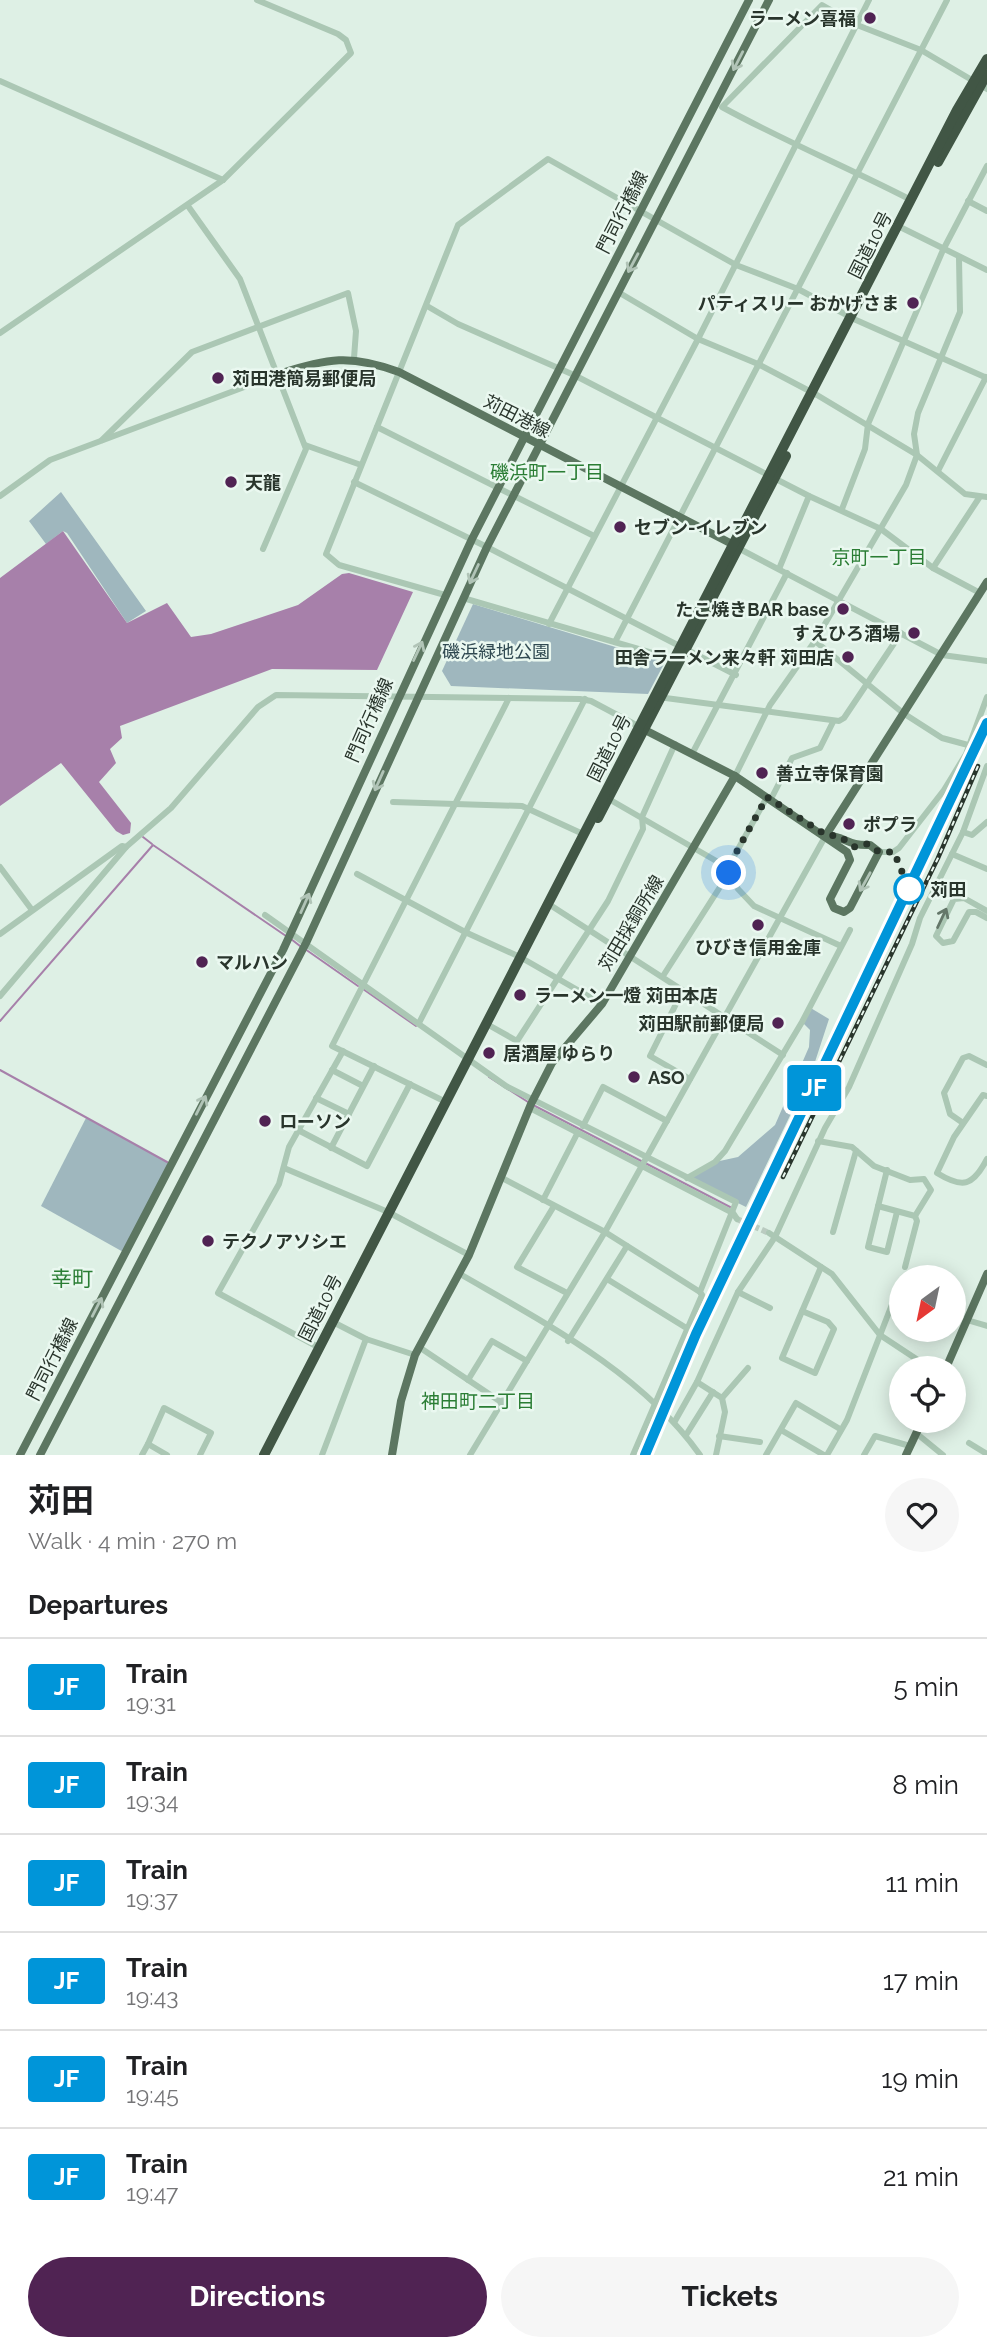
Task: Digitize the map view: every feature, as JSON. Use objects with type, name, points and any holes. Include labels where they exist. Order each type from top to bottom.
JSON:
[{"type":"highway","name":"国道10号","points":[[900,228],[911,200],[981,85],[987,59]]},
{"type":"highway","name":"国道10号","points":[[270,1455],[334,1322],[900,228],[987,74]]},
{"type":"highway","name":"国道10号","points":[[657,697],[673,659],[683,648]]},
{"type":"highway","name":"国道10号","points":[[550,905],[583,834],[605,797]]},
{"type":"highway","name":"国道10号","points":[[391,1214],[446,1102],[471,1058]]},
{"type":"highway","name":"国道10号","points":[[264,1455],[318,1347],[334,1322]]},
{"type":"main road","name":"門司行橋線","points":[[20,1455],[291,933],[397,695],[497,486],[749,0]]},
{"type":"main road","name":"門司行橋線","points":[[40,1455],[306,943],[487,547],[769,0]]},
{"type":"main road","name":"苅田港線","points":[[279,374],[308,364],[354,358],[399,372],[736,546]]},
{"type":"main road","points":[[826,835],[987,582]]},
{"type":"main road","points":[[642,728],[735,776],[826,835],[847,852],[850,860],[830,898],[834,908],[841,911],[850,908],[879,852],[870,845],[855,847],[839,836],[826,835]]},
{"type":"main road","name":"苅田採銅所線","points":[[392,1455],[401,1401],[417,1351],[470,1255],[532,1103],[552,1063],[602,1004],[735,776]]},
{"type":"main road","points":[[951,1356],[987,1274]]},
{"type":"main road","points":[[908,1451],[916,1433]]},
{"type":"street","points":[[0,333],[223,180],[351,53],[346,40],[338,34],[257,0]]},
{"type":"street","points":[[548,624],[698,340],[869,0]]},
{"type":"street","points":[[615,642],[947,0]]},
{"type":"street","points":[[911,200],[857,172],[795,146],[722,107],[820,6],[857,25],[921,50],[981,85]]},
{"type":"street","points":[[0,81],[223,180]]},
{"type":"street","points":[[445,595],[339,565],[326,554],[458,225],[548,159],[640,212],[732,260],[736,265],[798,289],[854,318],[987,377],[938,471]]},
{"type":"street","points":[[842,509],[865,449],[867,427],[943,250],[987,166]]},
{"type":"street","points":[[968,201],[987,211]]},
{"type":"street","points":[[188,206],[235,271],[260,326],[305,445],[263,549]]},
{"type":"street","points":[[900,228],[987,270]]},
{"type":"street","points":[[735,776],[766,713],[840,601],[906,485],[917,455],[916,419],[960,312],[959,258]]},
{"type":"street","points":[[618,292],[698,340],[758,364],[814,394],[917,455],[961,491],[979,498],[987,497]]},
{"type":"street","points":[[102,440],[192,352],[348,293],[356,331],[354,358]]},
{"type":"street","points":[[426,306],[458,324],[574,375],[771,477],[881,529],[933,568],[980,593]]},
{"type":"street","points":[[0,496],[50,460],[279,374]]},
{"type":"street","points":[[377,427],[594,536]]},
{"type":"street","points":[[305,445],[361,466]]},
{"type":"street","points":[[354,482],[472,539],[736,675]]},
{"type":"street","points":[[779,569],[809,496]]},
{"type":"street","points":[[933,568],[979,498]]},
{"type":"street","points":[[736,546],[942,655],[987,661]]},
{"type":"street","points":[[692,754],[736,675],[787,573]]},
{"type":"street","points":[[463,598],[673,659]]},
{"type":"street","points":[[657,697],[833,722],[844,718],[901,632]]},
{"type":"street","points":[[815,641],[903,713],[942,738],[968,745]]},
{"type":"street","points":[[0,996],[126,847],[171,808],[258,707],[276,695],[585,699],[642,728]]},
{"type":"street","points":[[879,852],[894,852],[899,848],[944,790],[968,745],[987,697]]},
{"type":"street","points":[[446,1102],[332,1046],[509,698]]},
{"type":"street","points":[[419,1023],[585,699]]},
{"type":"street","points":[[663,976],[728,871],[792,758],[820,748],[833,722]]},
{"type":"street","points":[[488,1025],[517,1041],[608,901],[643,829],[642,817],[675,744]]},
{"type":"street","points":[[675,1421],[738,1292],[772,1235],[866,1051],[912,944],[920,918],[963,832],[987,766]]},
{"type":"street","points":[[605,797],[695,848],[728,871],[749,901],[841,946]]},
{"type":"street","points":[[393,802],[522,806],[583,834]]},
{"type":"street","points":[[963,832],[972,835],[987,821]]},
{"type":"street","points":[[470,1455],[605,1232],[826,835]]},
{"type":"street","points":[[0,934],[122,846],[126,847]]},
{"type":"street","points":[[952,853],[987,869]]},
{"type":"street","points":[[0,867],[32,910]]},
{"type":"street","points":[[357,874],[465,932],[522,959],[602,1004]]},
{"type":"street","points":[[987,911],[964,898],[954,899],[937,929],[938,939],[943,943],[953,941],[969,912],[976,912],[987,918]]},
{"type":"street","points":[[550,905],[783,1055]]},
{"type":"street","points":[[265,915],[577,1134],[735,1216]]},
{"type":"street","points":[[687,1178],[715,1162],[724,1151],[783,1055],[850,930]]},
{"type":"street","points":[[683,990],[650,1056],[690,1079]]},
{"type":"street","points":[[318,1347],[218,1293],[279,1184],[289,1147],[342,1051]]},
{"type":"street","points":[[963,1123],[950,1114],[944,1093],[964,1058],[969,1056],[987,1065]]},
{"type":"street","points":[[331,1148],[374,1066]]},
{"type":"street","points":[[332,1069],[363,1086]]},
{"type":"street","points":[[298,1130],[367,1166],[410,1084]]},
{"type":"street","points":[[987,1086],[985,1095],[963,1123],[937,1173],[955,1184],[965,1184],[974,1178],[987,1159]]},
{"type":"street","points":[[583,1126],[603,1087],[667,1121]]},
{"type":"street","points":[[316,1097],[349,1114]]},
{"type":"street","points":[[532,1103],[736,1202],[735,1216],[700,1292],[702,1295],[633,1455]]},
{"type":"street","points":[[543,1200],[577,1134]]},
{"type":"street","points":[[818,1142],[852,1147],[866,1162],[910,1180],[924,1179],[931,1190],[915,1216]]},
{"type":"street","points":[[833,1232],[856,1151]]},
{"type":"street","points":[[284,1168],[391,1214],[470,1255]]},
{"type":"street","points":[[887,1170],[868,1247],[887,1252],[898,1212]]},
{"type":"street","points":[[502,1178],[605,1232],[700,1292]]},
{"type":"street","points":[[554,1206],[517,1267],[567,1293]]},
{"type":"street","points":[[878,1206],[915,1216],[918,1221],[905,1265]]},
{"type":"street","points":[[772,1235],[832,1274],[880,1335],[912,1356]]},
{"type":"street","points":[[568,1340],[627,1246]]},
{"type":"street","points":[[802,1311],[828,1322],[834,1329],[815,1373],[782,1358],[802,1311],[821,1267]]},
{"type":"street","points":[[460,1274],[548,1325],[614,1370],[675,1421],[701,1455]]},
{"type":"street","points":[[607,1279],[688,1329]]},
{"type":"street","points":[[738,1292],[771,1308]]},
{"type":"street","points":[[781,1430],[825,1455],[847,1420],[889,1312]]},
{"type":"street","points":[[967,1320],[987,1326]]},
{"type":"street","points":[[334,1322],[366,1339],[417,1351],[501,1402]]},
{"type":"street","points":[[322,1455],[366,1339]]},
{"type":"street","points":[[468,1380],[492,1341],[527,1361]]},
{"type":"street","points":[[722,1398],[748,1368]]},
{"type":"street","points":[[696,1382],[722,1398],[725,1412],[716,1455]]},
{"type":"street","points":[[686,1435],[713,1392]]},
{"type":"street","points":[[766,1455],[796,1403],[840,1429]]},
{"type":"street","points":[[142,1455],[164,1409],[211,1433],[200,1455]]},
{"type":"street","points":[[916,1433],[943,1455]]},
{"type":"street","points":[[719,1436],[760,1443]]},
{"type":"street","points":[[864,1455],[875,1436],[908,1451]]},
{"type":"street","points":[[970,1443],[987,1454]]},
{"type":"street","points":[[148,1444],[167,1455]]},
{"type":"green space","points":[[61,492],[146,611],[127,623],[67,533],[63,531],[46,544],[29,521]]},
{"type":"green space","name":"磯浜緑地公園","points":[[473,604],[665,662],[648,694],[451,686],[442,671]]},
{"type":"green space","points":[[809,1007],[829,1019],[813,1068],[746,1207],[687,1178],[715,1162],[738,1157],[775,1125],[809,1047],[810,1030],[802,1022]]},
{"type":"green space","points":[[86,1118],[171,1164],[125,1253],[41,1206]]},
{"type":"shaded area","points":[[63,531],[127,623],[167,603],[191,637],[211,634],[298,605],[342,574],[349,573],[413,592],[377,670],[272,669],[120,726],[122,738],[110,749],[116,763],[99,782],[131,823],[130,833],[123,835],[116,831],[61,763],[0,806],[0,578]]},
{"type":"waterway","points":[[143,837],[152,844]]},
{"type":"waterway","points":[[0,1021],[153,845],[286,936]]},
{"type":"waterway","points":[[291,939],[300,946]]},
{"type":"waterway","points":[[305,949],[358,986]]},
{"type":"waterway","points":[[363,989],[416,1026]]},
{"type":"waterway","points":[[0,1070],[167,1162]]},
{"type":"waterway","points":[[489,1077],[528,1102]]},
{"type":"waterway","points":[[533,1105],[730,1207]]},
{"type":"tunnel","points":[[737,1219],[769,1233]]},
{"type":"railway","points":[[645,1455],[696,1334],[987,723]]},
{"type":"railway","points":[[783,1177],[938,858],[978,766]]},
{"type":"train","name":"JF","points":[[645,1455],[696,1334],[987,723]]},
{"type":"place","name":"ラーメン喜福","points":[[870,18]]},
{"type":"place","name":"パティスリー おかげさま","points":[[913,303]]},
{"type":"place","name":"苅田港簡易郵便局","points":[[218,378]]},
{"type":"place","name":"天龍","points":[[231,482]]},
{"type":"place","name":"セブン-イレブン","points":[[620,527]]},
{"type":"place","name":"たこ焼きBAR base","points":[[843,609]]},
{"type":"place","name":"すえひろ酒場","points":[[914,633]]},
{"type":"place","name":"田舎ラーメン来々軒 苅田店","points":[[848,657]]},
{"type":"place","name":"善立寺保育園","points":[[762,773]]},
{"type":"place","name":"ポプラ","points":[[849,824]]},
{"type":"place","name":"苅田","points":[[909,889]]},
{"type":"place","name":"ひびき信用金庫","points":[[758,925]]},
{"type":"place","name":"マルハン","points":[[202,962]]},
{"type":"place","name":"ラーメン一燈 苅田本店","points":[[520,995]]},
{"type":"place","name":"苅田駅前郵便局","points":[[778,1023]]},
{"type":"place","name":"居酒屋 ゆらり","points":[[489,1053]]},
{"type":"place","name":"ASO","points":[[634,1077]]},
{"type":"place","name":"ローソン","points":[[265,1121]]},
{"type":"place","name":"テクノアソシエ","points":[[208,1241]]},
{"type":"district","name":"磯浜町一丁目","points":[[547,472]]},
{"type":"district","name":"京町一丁目","points":[[879,557]]},
{"type":"district","name":"幸町","points":[[72,1278]]},
{"type":"district","name":"神田町二丁目","points":[[478,1401]]},
{"type":"route","points":[[729,873],[727,869],[767,797],[826,835],[839,836],[855,847],[867,844],[879,852],[894,852],[909,889]]}]
